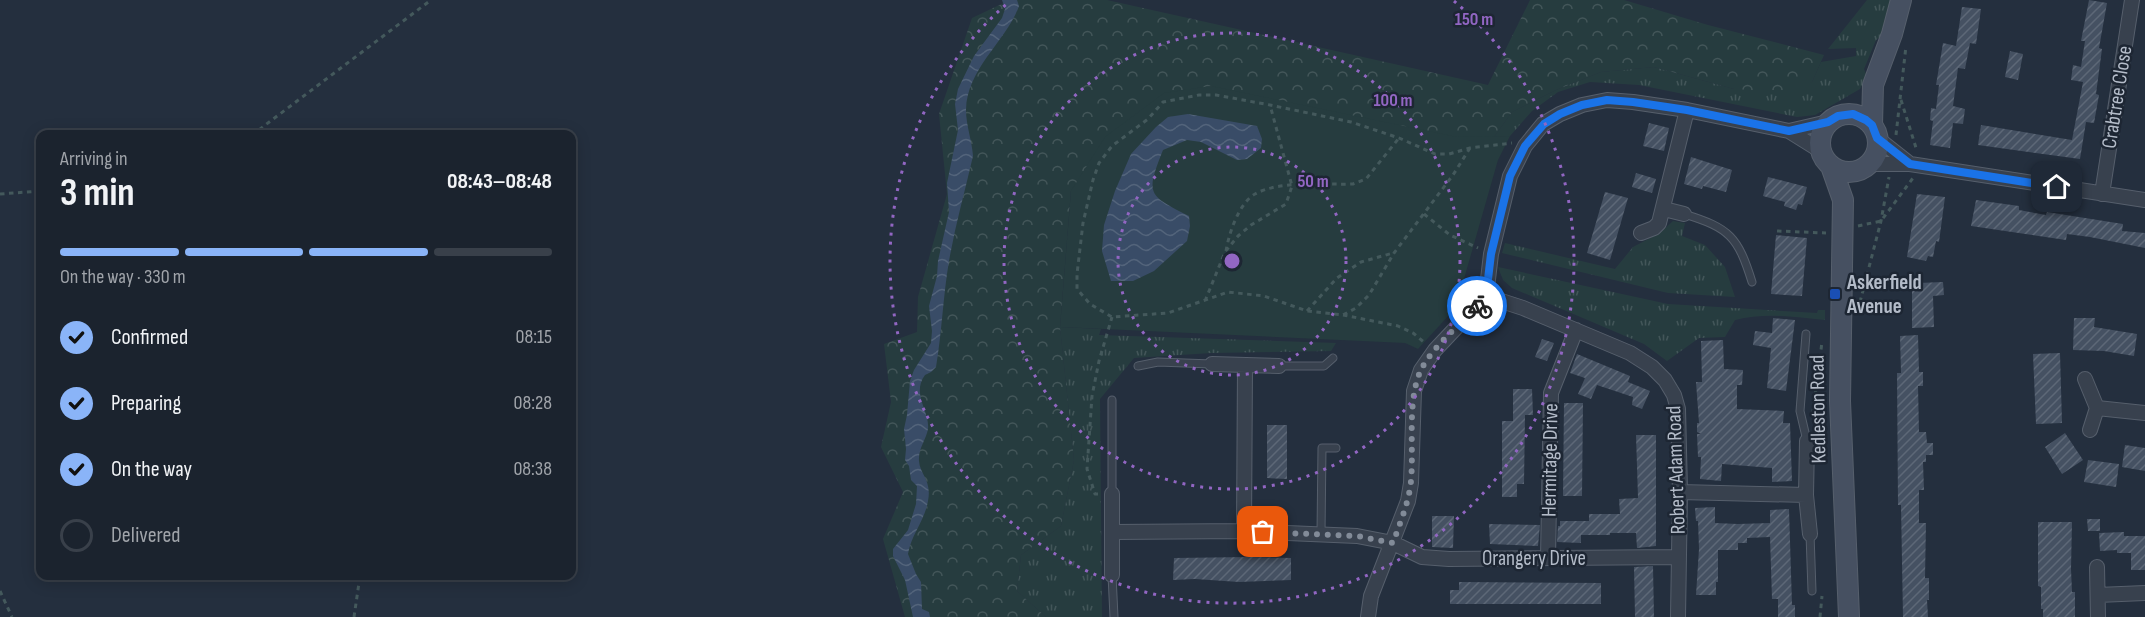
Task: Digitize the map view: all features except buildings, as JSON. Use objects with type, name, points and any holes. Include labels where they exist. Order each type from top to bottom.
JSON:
[{"type":"street","points":[[1843,200],[1876,152],[1873,85],[1892,34],[1901,0]]},
{"type":"street","name":"Crabtree Close","points":[[2102,194],[2132,0]]},
{"type":"street","points":[[1826,159],[1821,135],[1873,85]]},
{"type":"street","points":[[1368,617],[1371,596],[1408,501],[1411,483],[1414,390],[1421,370],[1435,350],[1486,296],[1491,254],[1519,145],[1560,114],[1582,105],[1607,100],[1687,110],[1789,131],[1826,159],[1850,172],[1892,157],[1921,165],[2145,200]]},
{"type":"street","points":[[1641,233],[1654,228],[1659,223],[1687,110]]},
{"type":"street","points":[[1789,131],[1837,118],[1860,116],[1892,157]]},
{"type":"street","name":"Kedleston Road","points":[[1826,159],[1843,200],[1840,401],[1849,617]]},
{"type":"street","points":[[1664,209],[1684,214]]},
{"type":"street","name":"Robert Adam Road","points":[[1486,296],[1523,308],[1630,353],[1652,367],[1665,380],[1674,395],[1678,409],[1680,492],[1678,617]]},
{"type":"street","name":"Hermitage Drive","points":[[1548,558],[1551,393],[1576,330]]},
{"type":"street","points":[[1212,364],[1279,366]]},
{"type":"street","points":[[1244,531],[1245,365]]},
{"type":"street","points":[[2085,379],[2097,408],[2090,430]]},
{"type":"street","points":[[2097,408],[2145,413]]},
{"type":"street","points":[[1807,441],[1806,495],[1810,534]]},
{"type":"street","points":[[1680,492],[1806,495]]},
{"type":"street","points":[[1112,494],[1112,574]]},
{"type":"street","name":"Orangery Drive","points":[[1113,532],[1321,533],[1357,536],[1393,543],[1422,557],[1678,557]]},
{"type":"street","points":[[2097,567],[2098,617]]},
{"type":"street","points":[[2098,596],[2145,593]]},
{"type":"lane","points":[[1684,214],[1722,228],[1735,242],[1745,260],[1752,282]]},
{"type":"lane","points":[[1806,334],[1800,411],[1807,441]]},
{"type":"lane","points":[[1279,366],[1324,366],[1333,358]]},
{"type":"lane","points":[[1138,366],[1158,362],[1212,364]]},
{"type":"lane","points":[[1112,400],[1112,494]]},
{"type":"lane","points":[[1321,533],[1322,448],[1336,448]]},
{"type":"lane","points":[[1810,534],[1812,591]]},
{"type":"lane","points":[[1112,574],[1114,617]]},
{"type":"path","points":[[259,130],[431,0]]},
{"type":"path","points":[[1860,302],[1881,221],[1901,98],[1907,44]]},
{"type":"path","points":[[1435,350],[1413,333],[1398,326],[1343,315],[1307,311],[1264,296],[1240,292],[1227,292],[1168,313],[1112,317],[1090,304],[1077,289],[1083,223],[1099,163],[1112,146],[1148,119],[1163,102],[1199,95],[1216,95],[1351,122],[1399,138],[1435,154],[1449,154],[1470,148],[1519,145]]},
{"type":"path","points":[[1881,221],[1921,165],[1901,98]]},
{"type":"path","points":[[1225,252],[1251,225],[1286,204],[1292,186],[1270,105]]},
{"type":"path","points":[[1205,301],[1225,252],[1229,232],[1253,195],[1272,186],[1360,182],[1399,138]]},
{"type":"path","points":[[1509,154],[1519,145]]},
{"type":"path","points":[[1343,315],[1356,308],[1369,295],[1394,253],[1453,176],[1470,148]]},
{"type":"path","points":[[0,194],[36,191]]},
{"type":"path","points":[[1424,214],[1450,235],[1491,254]]},
{"type":"path","points":[[1777,231],[1833,234]]},
{"type":"path","points":[[1478,248],[1480,239]]},
{"type":"path","points":[[1307,311],[1337,278],[1361,262],[1394,253]]},
{"type":"path","points":[[1112,317],[1099,361],[1092,396],[1087,469],[1095,494],[1112,494]]},
{"type":"path","points":[[354,617],[359,580]]},
{"type":"path","points":[[0,591],[12,617]]},
{"type":"green space","points":[[1010,0],[1107,0],[1488,85],[1530,0],[1624,0],[1708,25],[1824,55],[1812,82],[1786,92],[1734,89],[1654,67],[1601,72],[1556,90],[1512,112],[1494,137],[1457,137],[1071,191],[1060,327],[1074,460],[1061,526],[1021,555],[1017,591],[1046,617],[905,617],[883,539],[903,492],[881,447],[891,402],[884,344],[917,332],[918,297],[947,194],[939,114],[972,18]]},
{"type":"green space","points":[[1867,0],[1893,0],[1884,34],[1876,40],[1864,69],[1867,76],[1860,89],[1815,115],[1797,117],[1639,85],[1590,82],[1558,92],[1532,111],[1510,136],[1494,137],[1512,112],[1556,90],[1601,72],[1654,67],[1734,89],[1812,82],[1821,62],[1856,56],[1856,48],[1828,49]]},
{"type":"green space","points":[[1211,86],[1457,137],[1510,136],[1498,160],[1464,279],[1461,302],[1418,349],[1405,343],[1060,327],[1071,191],[1105,137],[1164,93]]},
{"type":"green space","points":[[1673,221],[1685,223],[1682,236],[1705,245],[1725,267],[1735,297],[1668,293],[1502,253],[1505,243],[1615,269],[1633,247],[1660,233]]},
{"type":"green space","points":[[1498,267],[1668,304],[1817,313],[1818,310],[1825,310],[1825,320],[1769,316],[1735,320],[1725,337],[1699,338],[1667,361],[1644,344],[1512,288],[1503,280]]},
{"type":"green space","points":[[1060,327],[1101,329],[1099,335],[1336,343],[1331,351],[1211,353],[1134,358],[1100,399],[1102,617],[1046,617],[1017,591],[1021,555],[1061,526],[1074,460]]},
{"type":"water","points":[[1002,0],[1017,0],[1019,6],[1005,32],[980,68],[968,95],[966,116],[973,156],[949,261],[936,367],[925,375],[921,382],[920,396],[928,429],[919,461],[929,494],[924,515],[908,554],[921,582],[922,609],[929,612],[930,617],[913,617],[905,580],[893,556],[893,549],[908,530],[916,504],[917,486],[911,480],[909,466],[905,460],[904,429],[910,381],[914,370],[931,343],[929,306],[949,212],[947,183],[958,130],[955,104],[958,89],[974,56],[1002,18],[1005,9]]},
{"type":"water","points":[[1188,114],[1257,126],[1262,139],[1261,148],[1247,159],[1237,160],[1201,142],[1187,140],[1163,150],[1154,176],[1154,192],[1165,203],[1189,216],[1187,241],[1154,271],[1133,281],[1111,281],[1102,251],[1104,225],[1115,191],[1131,154],[1168,117]]},
{"type":"way so far","points":[[1263,532],[1357,536],[1393,543],[1408,501],[1411,483],[1414,390],[1421,370],[1435,350],[1477,306]]},
{"type":"place","name":"Askerfield Avenue","points":[[1835,294]]},
{"type":"route","points":[[1477,306],[1486,296],[1491,254],[1510,176],[1525,146],[1544,124],[1582,105],[1607,100],[1633,102],[1687,110],[1789,131],[1828,122],[1838,116],[1853,114],[1872,125],[1877,138],[1910,164],[2057,187]]}]
